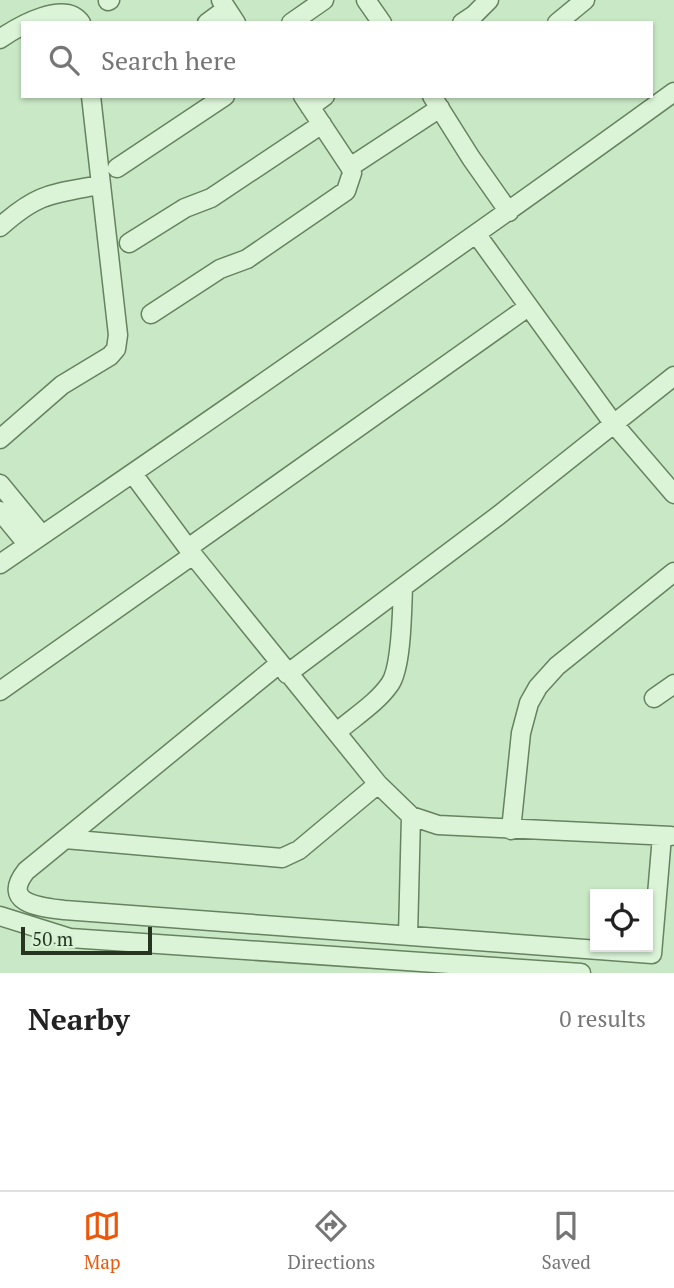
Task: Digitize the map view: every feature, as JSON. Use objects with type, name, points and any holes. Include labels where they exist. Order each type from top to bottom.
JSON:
[{"type":"street","points":[[293,21],[324,0]]},
{"type":"street","points":[[366,0],[381,21]]},
{"type":"street","points":[[471,15],[489,0]]},
{"type":"street","points":[[559,21],[584,0]]},
{"type":"street","points":[[25,21],[38,12],[62,6],[72,11],[80,21]]},
{"type":"street","points":[[210,21],[228,11]]},
{"type":"street","points":[[0,39],[21,24]]},
{"type":"street","points":[[0,564],[477,235],[674,92]]},
{"type":"street","points":[[0,439],[62,385],[101,363],[116,349],[118,335],[91,98]]},
{"type":"street","points":[[117,168],[222,98]]},
{"type":"street","points":[[151,314],[220,269],[247,259],[346,191],[352,173],[350,167],[306,102]]},
{"type":"street","points":[[350,167],[436,102],[514,209]]},
{"type":"street","points":[[129,243],[185,208],[211,198],[322,124]]},
{"type":"street","points":[[0,227],[47,194],[100,185]]},
{"type":"street","points":[[477,235],[613,423],[674,494]]},
{"type":"street","points":[[0,691],[528,307]]},
{"type":"street","points":[[133,474],[190,552],[283,669],[378,784],[411,816],[438,825],[668,836],[652,954],[76,911],[25,903],[16,892],[20,877],[65,839],[283,669],[403,587],[499,515],[674,376]]},
{"type":"street","points":[[0,484],[35,540]]},
{"type":"street","points":[[0,511],[35,540]]},
{"type":"street","points":[[511,830],[521,733],[529,703],[538,687],[557,666],[674,572]]},
{"type":"street","points":[[337,732],[383,692],[394,678],[403,587]]},
{"type":"street","points":[[654,698],[674,684]]},
{"type":"street","points":[[65,839],[282,858],[299,850],[378,784]]},
{"type":"street","points":[[408,936],[411,816]]},
{"type":"street","points":[[0,916],[71,938],[581,973]]}]
